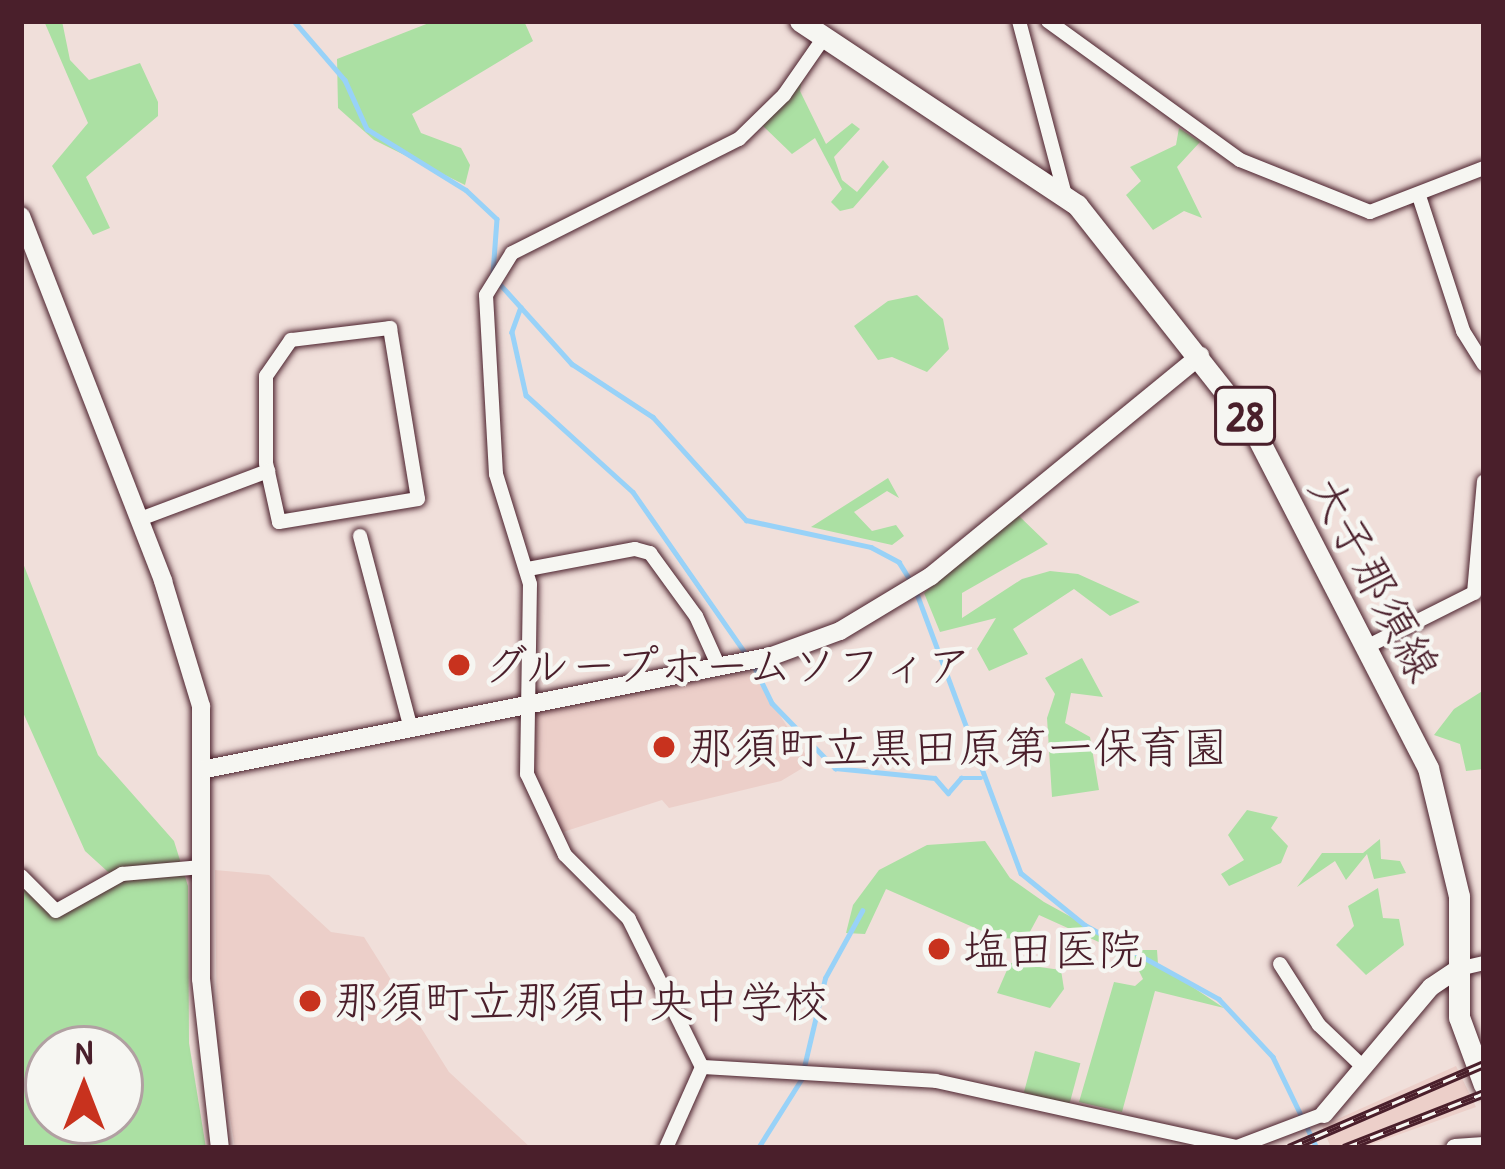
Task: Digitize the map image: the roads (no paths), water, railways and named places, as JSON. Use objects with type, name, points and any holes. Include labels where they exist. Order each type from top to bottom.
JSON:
[{"type":"main road","name":"大子那須線","points":[[816,27],[1065,194],[1251,425],[1368,646],[1441,809],[1461,909],[1459,1017],[1484,1085]]},
{"type":"street","points":[[1018,21],[1065,194]]},
{"type":"street","points":[[1048,21],[1240,160],[1370,212],[1484,168]]},
{"type":"street","points":[[667,1148],[702,1067],[629,919],[554,834],[524,763],[529,699],[528,569],[496,474],[485,366],[490,283],[512,253],[536,239],[721,152],[784,95],[816,27]]},
{"type":"street","points":[[1419,196],[1462,331],[1484,364]]},
{"type":"street","points":[[21,216],[186,648],[206,769],[202,867],[206,1060],[220,1148]]},
{"type":"street","points":[[395,332],[415,502],[279,522],[268,471],[266,376],[291,340],[395,332]]},
{"type":"street","points":[[206,769],[529,699],[719,667],[802,646],[900,598],[1200,356]]},
{"type":"street","points":[[140,519],[268,471]]},
{"type":"street","points":[[1368,646],[1474,593],[1484,481]]},
{"type":"street","points":[[360,536],[410,725]]},
{"type":"street","points":[[528,569],[635,549],[650,553],[697,616],[719,667]]},
{"type":"street","points":[[21,876],[56,911],[122,874],[202,867]]},
{"type":"street","points":[[702,1067],[936,1081],[1237,1147],[1320,1116],[1431,987],[1458,968],[1484,963]]},
{"type":"street","points":[[1280,964],[1330,1039],[1361,1065]]},
{"type":"street","points":[[1455,1148],[1484,1146]]},
{"type":"waterway","points":[[294,21],[345,80],[367,129],[466,190],[497,219],[493,273]]},
{"type":"waterway","points":[[499,283],[572,364],[653,417],[746,520],[871,547],[899,562],[911,581]]},
{"type":"waterway","points":[[521,307],[512,332],[526,395],[633,492],[748,657]]},
{"type":"waterway","points":[[916,591],[1021,873],[1085,925],[1219,999],[1273,1057],[1317,1148]]},
{"type":"waterway","points":[[754,666],[772,703],[835,768],[935,778],[948,793],[961,778],[981,778]]},
{"type":"waterway","points":[[804,1067],[825,978],[862,911]]},
{"type":"waterway","points":[[758,1148],[802,1078]]},
{"type":"railway","points":[[1289,1148],[1484,1064]]},
{"type":"railway","points":[[1344,1148],[1484,1093]]},
{"type":"place","name":"グループホームソフィア","points":[[459,665]]},
{"type":"place","name":"那須町立黒田原第一保育園","points":[[664,747]]},
{"type":"place","name":"塩田医院","points":[[939,949]]},
{"type":"place","name":"那須町立那須中央中学校","points":[[310,1001]]}]
